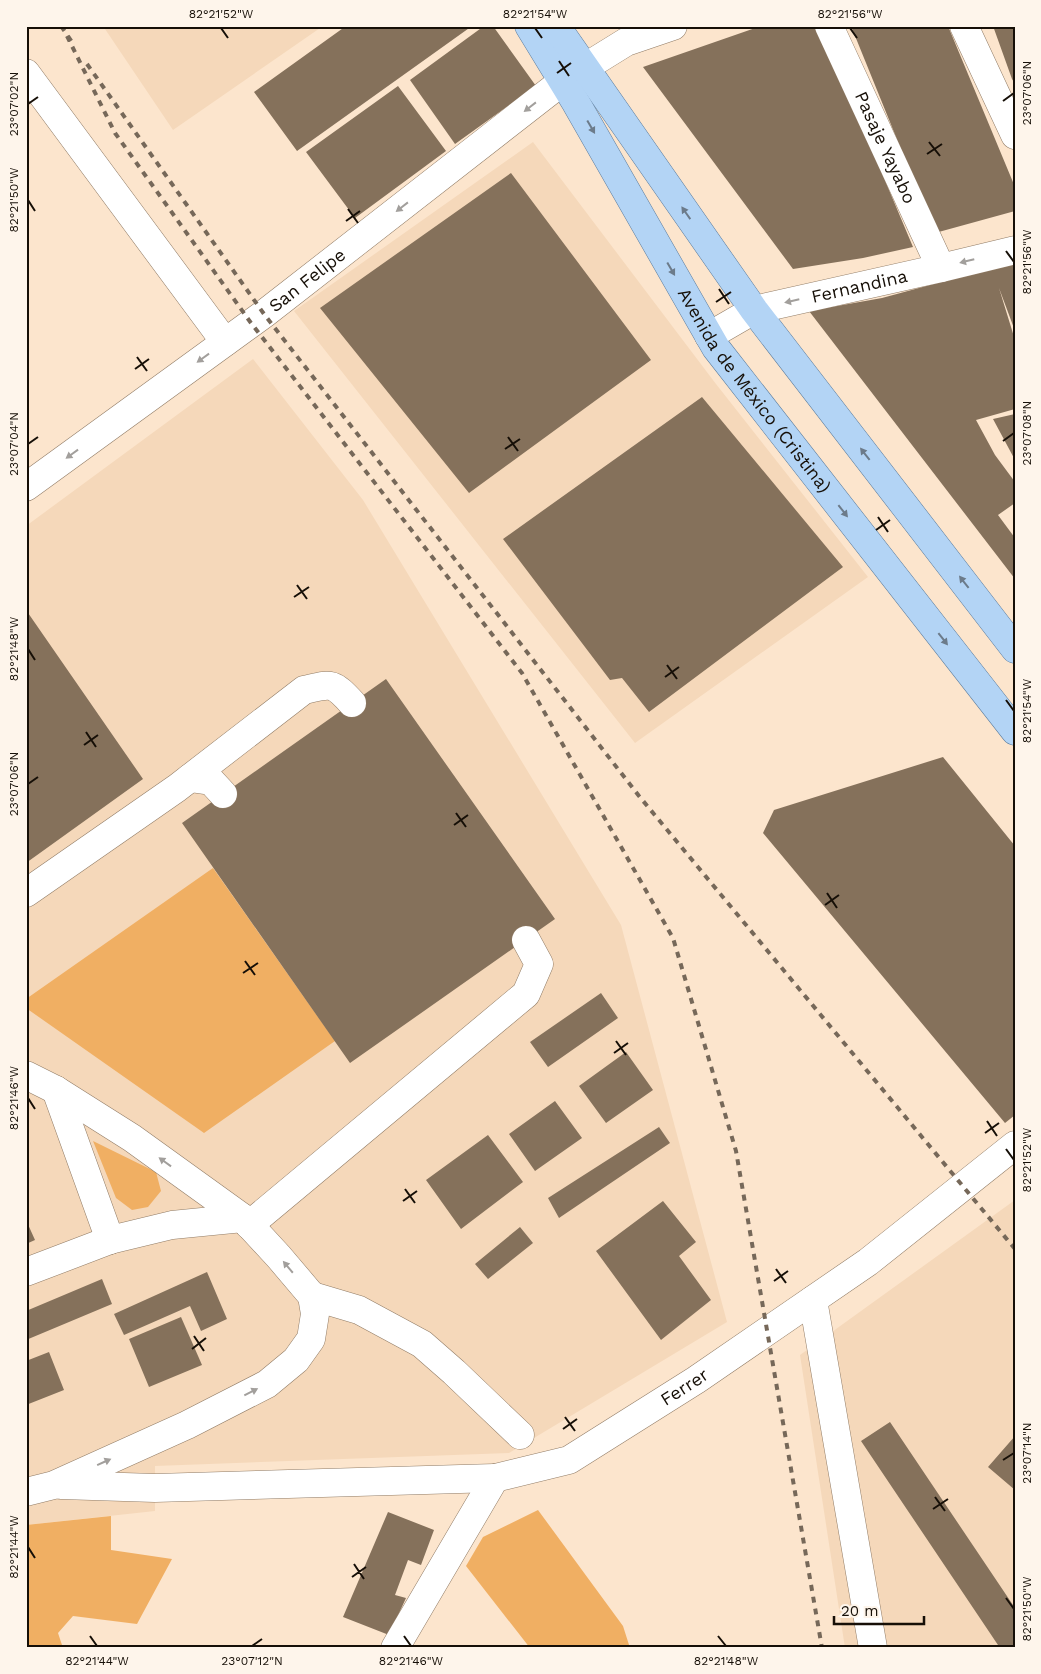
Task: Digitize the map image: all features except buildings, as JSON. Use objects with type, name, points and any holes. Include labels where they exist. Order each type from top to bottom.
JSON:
[{"type":"main road","name":"Avenida de México (Cristina)","points":[[528,26],[573,74],[1015,649]]},
{"type":"main road","name":"Avenida de México (Cristina)","points":[[556,26],[573,74],[716,348],[1015,731]]},
{"type":"street","name":"San Felipe","points":[[26,487],[264,314],[573,74],[630,34],[673,26]]},
{"type":"street","name":"Pasaje Yayabo","points":[[829,26],[941,268]]},
{"type":"street","points":[[964,26],[1015,135]]},
{"type":"street","points":[[26,73],[225,342]]},
{"type":"street","name":"Fernandina","points":[[709,336],[754,310],[1015,250]]},
{"type":"street","points":[[26,893],[190,778],[304,690],[329,685],[341,691],[352,703]]},
{"type":"street","points":[[190,778],[211,781],[223,794]]},
{"type":"street","points":[[26,1272],[110,1240],[172,1225],[246,1221],[526,994],[539,964],[526,940]]},
{"type":"street","points":[[26,1075],[56,1090],[132,1138],[246,1221],[279,1256],[312,1296],[315,1314],[311,1338],[296,1360],[267,1384],[187,1425],[54,1485],[26,1492]]},
{"type":"street","points":[[56,1090],[110,1240]]},
{"type":"street","name":"Ferrer","points":[[54,1485],[155,1488],[495,1478],[569,1460],[696,1380],[868,1262],[1015,1145]]},
{"type":"street","points":[[312,1296],[358,1310],[422,1344],[520,1434]]},
{"type":"street","points":[[813,1300],[873,1648]]},
{"type":"street","points":[[395,1648],[495,1478]]},
{"type":"shaded area","points":[[103,26],[323,26],[173,130]]},
{"type":"shaded area","points":[[533,142],[716,384],[868,577],[635,743],[294,311]]},
{"type":"shaded area","points":[[253,359],[363,500],[621,925],[727,1322],[509,1453],[155,1466],[155,1511],[26,1525],[26,526]]},
{"type":"shaded area","points":[[213,868],[335,1041],[204,1133],[26,1008],[26,999]]},
{"type":"shaded area","points":[[93,1141],[156,1172],[161,1191],[148,1207],[132,1210],[116,1198]]},
{"type":"shaded area","points":[[1015,1200],[1015,1648],[845,1648],[800,1355]]},
{"type":"shaded area","points":[[538,1510],[623,1626],[630,1648],[530,1648],[466,1566],[483,1537]]},
{"type":"shaded area","points":[[111,1516],[111,1550],[172,1559],[137,1624],[73,1616],[58,1633],[63,1648],[26,1648],[26,1525]]},
{"type":"railway","points":[[61,26],[72,42]]},
{"type":"railway","points":[[67,36],[115,133],[251,323],[522,673],[673,938],[736,1151],[822,1648]]},
{"type":"railway","points":[[87,64],[264,314],[639,796],[1015,1249]]}]
